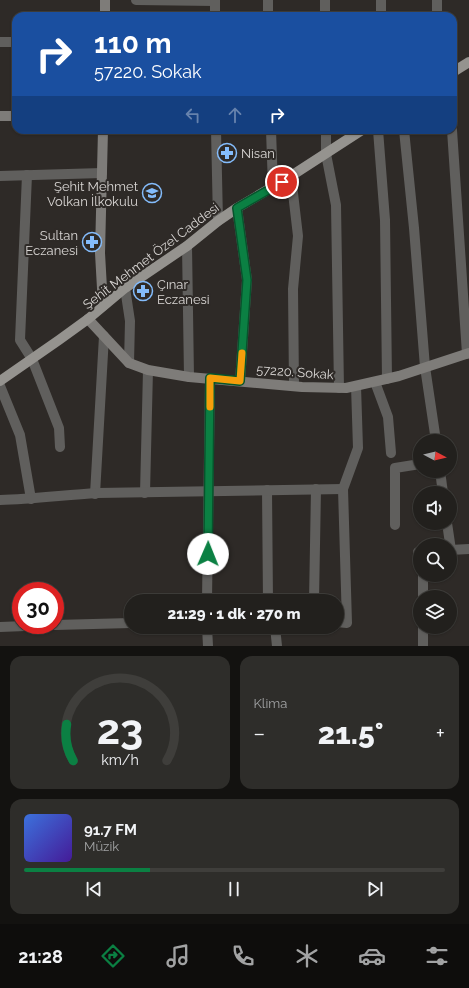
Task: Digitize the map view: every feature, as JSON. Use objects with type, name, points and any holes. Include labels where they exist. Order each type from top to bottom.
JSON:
[{"type":"main road","points":[[457,70],[469,62]]},
{"type":"main road","name":"Şehit Mehmet Özel Caddesi","points":[[0,381],[88,319],[125,288],[187,246],[218,221],[356,134]]},
{"type":"street","points":[[105,0],[105,12]]},
{"type":"street","points":[[136,0],[215,1],[215,12]]},
{"type":"street","points":[[268,0],[268,12]]},
{"type":"street","points":[[325,0],[325,12]]},
{"type":"street","points":[[381,0],[381,12]]},
{"type":"street","points":[[437,0],[437,12]]},
{"type":"street","points":[[0,42],[12,42]]},
{"type":"street","points":[[0,116],[12,116]]},
{"type":"street","points":[[103,134],[100,253],[103,306]]},
{"type":"street","points":[[216,134],[218,221]]},
{"type":"street","points":[[271,134],[273,187]]},
{"type":"street","points":[[326,134],[326,154],[336,205],[339,388]]},
{"type":"street","points":[[378,134],[385,220],[387,379]]},
{"type":"street","points":[[404,134],[426,367],[435,434]]},
{"type":"street","points":[[452,134],[468,354]]},
{"type":"street","points":[[0,176],[102,173]]},
{"type":"street","points":[[27,175],[20,340],[32,359],[59,428],[60,448]]},
{"type":"street","points":[[291,176],[298,236],[293,288],[294,386]]},
{"type":"street","points":[[237,208],[247,280],[240,381]]},
{"type":"street","points":[[187,246],[189,377]]},
{"type":"street","points":[[125,288],[130,322],[130,363]]},
{"type":"street","name":"57220. Sokak","points":[[88,319],[130,363],[148,370],[189,377],[294,386],[346,388],[400,376],[468,354]]},
{"type":"street","points":[[95,494],[104,336]]},
{"type":"street","points":[[145,493],[148,370]]},
{"type":"street","points":[[207,594],[210,378]]},
{"type":"street","points":[[375,382],[388,417],[391,453]]},
{"type":"street","points":[[0,386],[20,435],[31,499]]},
{"type":"street","points":[[344,623],[347,623],[343,489],[358,448],[356,386]]},
{"type":"street","points":[[395,525],[395,468],[413,465]]},
{"type":"street","points":[[314,594],[316,489]]},
{"type":"street","points":[[0,500],[95,494],[209,490],[343,489]]},
{"type":"street","points":[[267,490],[268,594]]},
{"type":"street","points":[[457,550],[469,549]]},
{"type":"street","points":[[64,625],[124,623]]},
{"type":"street","points":[[0,627],[12,627]]},
{"type":"street","points":[[207,634],[208,646]]},
{"type":"street","points":[[276,634],[277,646]]},
{"type":"street","points":[[423,634],[423,646]]},
{"type":"slow traffic","points":[[210,407],[210,378],[240,381],[242,353]]},
{"type":"place","name":"Nisan","points":[[227,153]]},
{"type":"place","name":"Şehit Mehmet Volkan İlkokulu","points":[[152,193]]},
{"type":"place","name":"Sultan Eczanesi","points":[[92,242]]},
{"type":"place","name":"Çınar Eczanesi","points":[[143,291]]},
{"type":"route","points":[[208,554],[210,378],[240,381],[247,280],[237,208],[282,182]]}]
